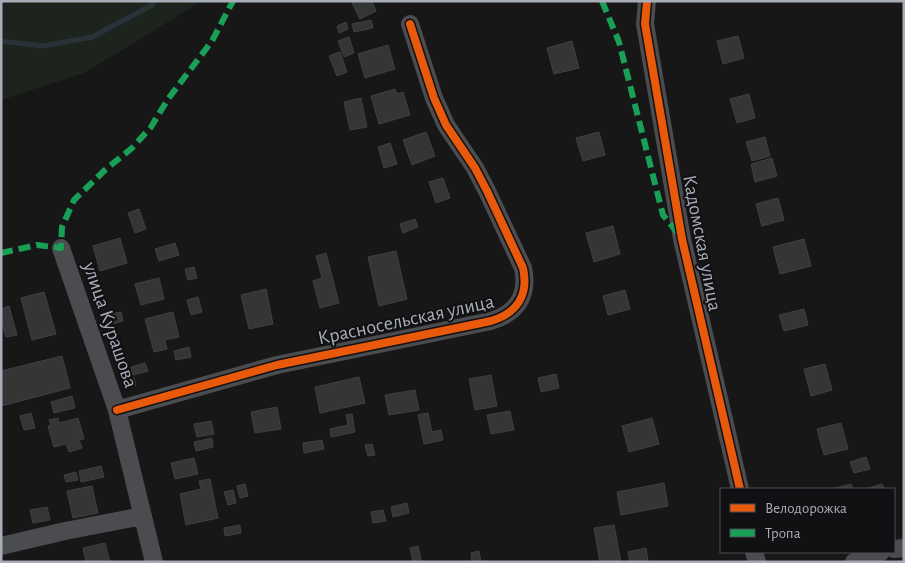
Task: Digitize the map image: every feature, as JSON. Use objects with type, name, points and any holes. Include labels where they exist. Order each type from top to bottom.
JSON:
[{"type":"street","name":"Кадомская улица","points":[[647,1],[646,24],[682,239],[740,488]]},
{"type":"street","name":"Красносельская улица","points":[[117,410],[277,365],[491,321],[504,317],[519,302],[525,285],[523,268],[475,168],[446,125],[434,98],[410,24]]},
{"type":"street","name":"улица Курашова","points":[[60,248],[117,410],[154,562]]},
{"type":"street","points":[[1,546],[143,516]]},
{"type":"street","points":[[854,562],[878,553]]},
{"type":"shaded area","points":[[1,1],[202,1],[86,72],[1,100]]},
{"type":"building","points":[[351,1],[372,1],[376,11],[360,19]]},
{"type":"building","points":[[371,20],[373,28],[354,32],[352,24]]},
{"type":"building","points":[[346,22],[348,29],[339,33],[337,26]]},
{"type":"building","points":[[738,36],[744,58],[723,64],[717,41]]},
{"type":"building","points":[[349,37],[354,53],[344,57],[338,41]]},
{"type":"building","points":[[572,41],[579,68],[554,74],[547,48]]},
{"type":"building","points":[[388,45],[395,69],[365,78],[358,54]]},
{"type":"building","points":[[340,52],[347,72],[337,76],[329,56]]},
{"type":"building","points":[[395,89],[397,94],[403,92],[410,115],[379,124],[371,96]]},
{"type":"building","points":[[749,94],[755,118],[737,123],[730,99]]},
{"type":"building","points":[[361,98],[367,127],[350,130],[344,102]]},
{"type":"building","points":[[426,132],[435,156],[412,165],[403,140]]},
{"type":"building","points":[[599,132],[605,155],[583,161],[576,138]]},
{"type":"building","points":[[765,137],[770,156],[752,161],[746,142]]},
{"type":"building","points":[[390,143],[397,164],[384,168],[378,147]]},
{"type":"building","points":[[772,158],[777,176],[755,182],[751,164]]},
{"type":"building","points":[[443,178],[450,198],[436,203],[429,182]]},
{"type":"building","points":[[778,198],[784,220],[762,226],[756,204]]},
{"type":"building","points":[[139,209],[146,229],[135,233],[128,213]]},
{"type":"building","points":[[415,219],[418,227],[403,233],[400,224]]},
{"type":"building","points":[[613,226],[620,254],[594,262],[586,233]]},
{"type":"building","points":[[120,238],[127,263],[100,271],[93,246]]},
{"type":"building","points":[[804,239],[811,266],[780,274],[773,247]]},
{"type":"building","points":[[175,243],[179,255],[159,261],[155,249]]},
{"type":"building","points":[[396,251],[407,299],[379,306],[368,257]]},
{"type":"building","points":[[326,253],[339,303],[320,308],[313,281],[322,278],[316,256]]},
{"type":"building","points":[[194,267],[197,278],[188,280],[185,269]]},
{"type":"building","points":[[159,278],[164,299],[141,305],[135,284]]},
{"type":"building","points":[[266,289],[273,324],[249,329],[241,295]]},
{"type":"building","points":[[625,290],[630,309],[608,315],[603,296]]},
{"type":"building","points":[[44,292],[56,334],[32,340],[21,298]]},
{"type":"building","points":[[198,297],[202,312],[191,315],[187,300]]},
{"type":"building","points":[[9,306],[17,335],[6,337],[1,321],[1,309]]},
{"type":"building","points":[[804,309],[808,325],[784,331],[779,315]]},
{"type":"building","points":[[121,312],[123,321],[113,324],[111,314]]},
{"type":"building","points":[[173,312],[179,337],[165,340],[167,349],[154,352],[145,319]]},
{"type":"building","points":[[189,347],[191,357],[176,360],[174,351]]},
{"type":"building","points":[[62,356],[70,388],[1,406],[1,371]]},
{"type":"building","points":[[145,363],[148,371],[133,375],[131,367]]},
{"type":"building","points":[[825,364],[832,390],[811,396],[804,369]]},
{"type":"building","points":[[556,374],[559,388],[541,392],[538,378]]},
{"type":"building","points":[[491,375],[497,406],[475,410],[469,379]]},
{"type":"building","points":[[359,377],[365,403],[320,413],[315,387]]},
{"type":"building","points":[[134,378],[136,385],[126,388],[124,381]]},
{"type":"building","points":[[415,390],[419,410],[389,415],[385,395]]},
{"type":"building","points":[[72,396],[75,408],[54,413],[51,402]]},
{"type":"building","points":[[277,407],[281,429],[255,433],[251,412]]},
{"type":"building","points":[[510,411],[514,430],[491,434],[487,415]]},
{"type":"building","points":[[31,413],[35,428],[24,430],[20,416]]},
{"type":"building","points":[[428,413],[432,432],[441,430],[443,440],[424,444],[418,415]]},
{"type":"building","points":[[352,414],[355,432],[331,437],[330,429],[348,425],[346,415]]},
{"type":"building","points":[[58,418],[59,423],[78,418],[84,439],[79,440],[82,448],[69,452],[66,444],[54,447],[48,426],[51,425],[49,420]]},
{"type":"building","points":[[652,418],[659,444],[629,452],[622,426]]},
{"type":"building","points":[[211,421],[214,434],[197,437],[194,424]]},
{"type":"building","points":[[841,423],[848,449],[824,455],[817,429]]},
{"type":"building","points":[[212,438],[213,447],[196,451],[194,442]]},
{"type":"building","points":[[322,440],[324,449],[304,453],[303,443]]},
{"type":"building","points":[[372,444],[375,455],[368,456],[365,445]]},
{"type":"building","points":[[866,457],[870,469],[854,473],[850,462]]},
{"type":"building","points":[[194,458],[198,474],[175,479],[171,463]]},
{"type":"building","points":[[101,466],[104,477],[81,482],[79,471]]},
{"type":"building","points":[[76,472],[78,480],[66,482],[64,475]]},
{"type":"building","points":[[210,479],[218,518],[186,525],[180,494],[201,489],[199,481]]},
{"type":"building","points":[[664,483],[668,506],[621,515],[617,492]]},
{"type":"building","points":[[245,484],[248,496],[240,498],[237,486]]},
{"type":"building","points":[[851,484],[853,488],[836,488]]},
{"type":"building","points":[[882,484],[884,488],[868,488]]},
{"type":"building","points":[[92,486],[98,513],[73,518],[67,491]]},
{"type":"building","points":[[233,490],[236,503],[228,505],[224,492]]},
{"type":"building","points":[[407,503],[409,513],[393,517],[391,507]]},
{"type":"building","points":[[47,507],[50,520],[33,523],[30,510]]},
{"type":"building","points":[[383,510],[386,521],[373,523],[371,512]]},
{"type":"building","points":[[240,525],[241,533],[225,536],[224,528]]},
{"type":"building","points":[[614,525],[621,562],[600,562],[594,528]]},
{"type":"building","points":[[105,543],[110,562],[86,562],[83,548]]},
{"type":"building","points":[[418,546],[421,559],[413,561],[410,548]]},
{"type":"building","points":[[646,548],[648,562],[630,562],[628,552]]},
{"type":"building","points":[[479,551],[481,562],[472,562],[471,553]]},
{"type":"waterway","points":[[1,41],[43,46],[92,37],[152,5],[154,1]]},
{"type":"marked path","points":[[1,253],[37,245],[61,248],[62,227],[74,200],[105,170],[132,148],[151,127],[168,99],[212,41],[233,1]]},
{"type":"marked path","points":[[602,1],[619,42],[663,215],[680,236]]},
{"type":"cycle path","points":[[647,1],[645,24],[682,239],[740,488]]},
{"type":"cycle path","points":[[117,410],[277,365],[491,321],[508,313],[519,302],[524,287],[523,268],[475,168],[446,125],[434,98],[410,24]]}]
